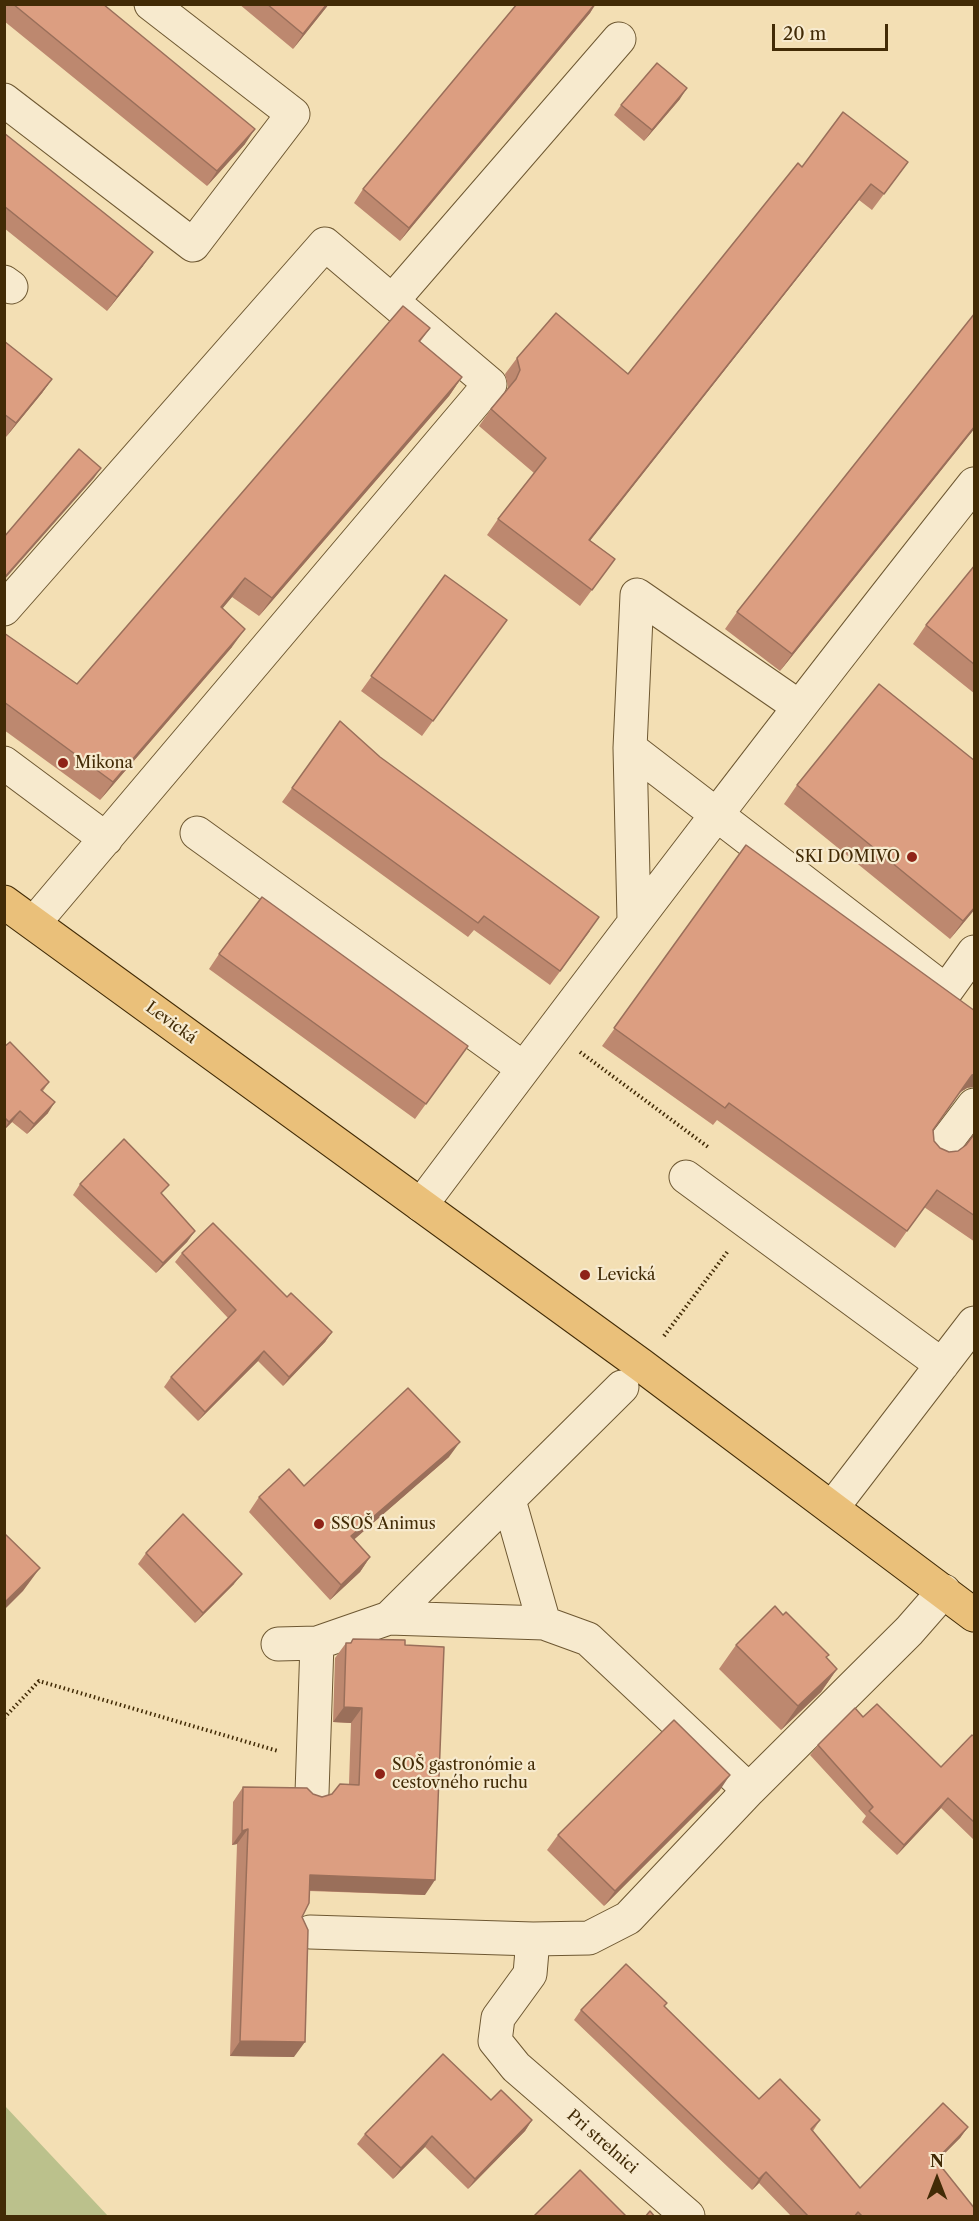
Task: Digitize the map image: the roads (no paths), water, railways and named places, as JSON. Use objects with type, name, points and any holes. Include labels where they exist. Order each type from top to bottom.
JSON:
[{"type":"main road","name":"Levická","points":[[4,902],[422,1205],[975,1614]]},
{"type":"street","points":[[4,100],[193,245],[293,114],[151,4]]},
{"type":"street","points":[[393,300],[619,39]]},
{"type":"street","points":[[4,609],[326,244],[490,384],[34,923]]},
{"type":"street","points":[[422,1205],[634,920],[798,705],[975,484]]},
{"type":"street","points":[[634,920],[630,748],[637,595],[798,705]]},
{"type":"street","points":[[630,748],[946,991],[975,952]]},
{"type":"street","points":[[4,763],[106,839]]},
{"type":"street","points":[[197,833],[523,1068]]},
{"type":"street","points":[[939,1151],[975,1105]]},
{"type":"street","points":[[686,1177],[942,1365]]},
{"type":"street","points":[[832,1508],[975,1323]]},
{"type":"street","points":[[389,1618],[622,1387]]},
{"type":"street","points":[[509,1500],[544,1623]]},
{"type":"street","points":[[310,1932],[533,1939],[589,1938],[628,1918],[749,1790],[909,1631],[944,1591]]},
{"type":"street","points":[[279,1644],[317,1643],[389,1618],[544,1623],[588,1639],[749,1790]]},
{"type":"street","points":[[312,1793],[317,1643]]},
{"type":"street","name":"Pri strelnici","points":[[533,1939],[530,1974],[498,2018],[495,2041],[516,2067],[688,2217]]},
{"type":"place","name":"Mikona","points":[[63,763]]},
{"type":"place","name":"SKI DOMIVO","points":[[912,857]]},
{"type":"place","name":"Levická","points":[[585,1275]]},
{"type":"place","name":"SSOŠ Animus","points":[[319,1524]]},
{"type":"place","name":"SOŠ gastronómie a cestovného ruchu","points":[[380,1774]]}]
